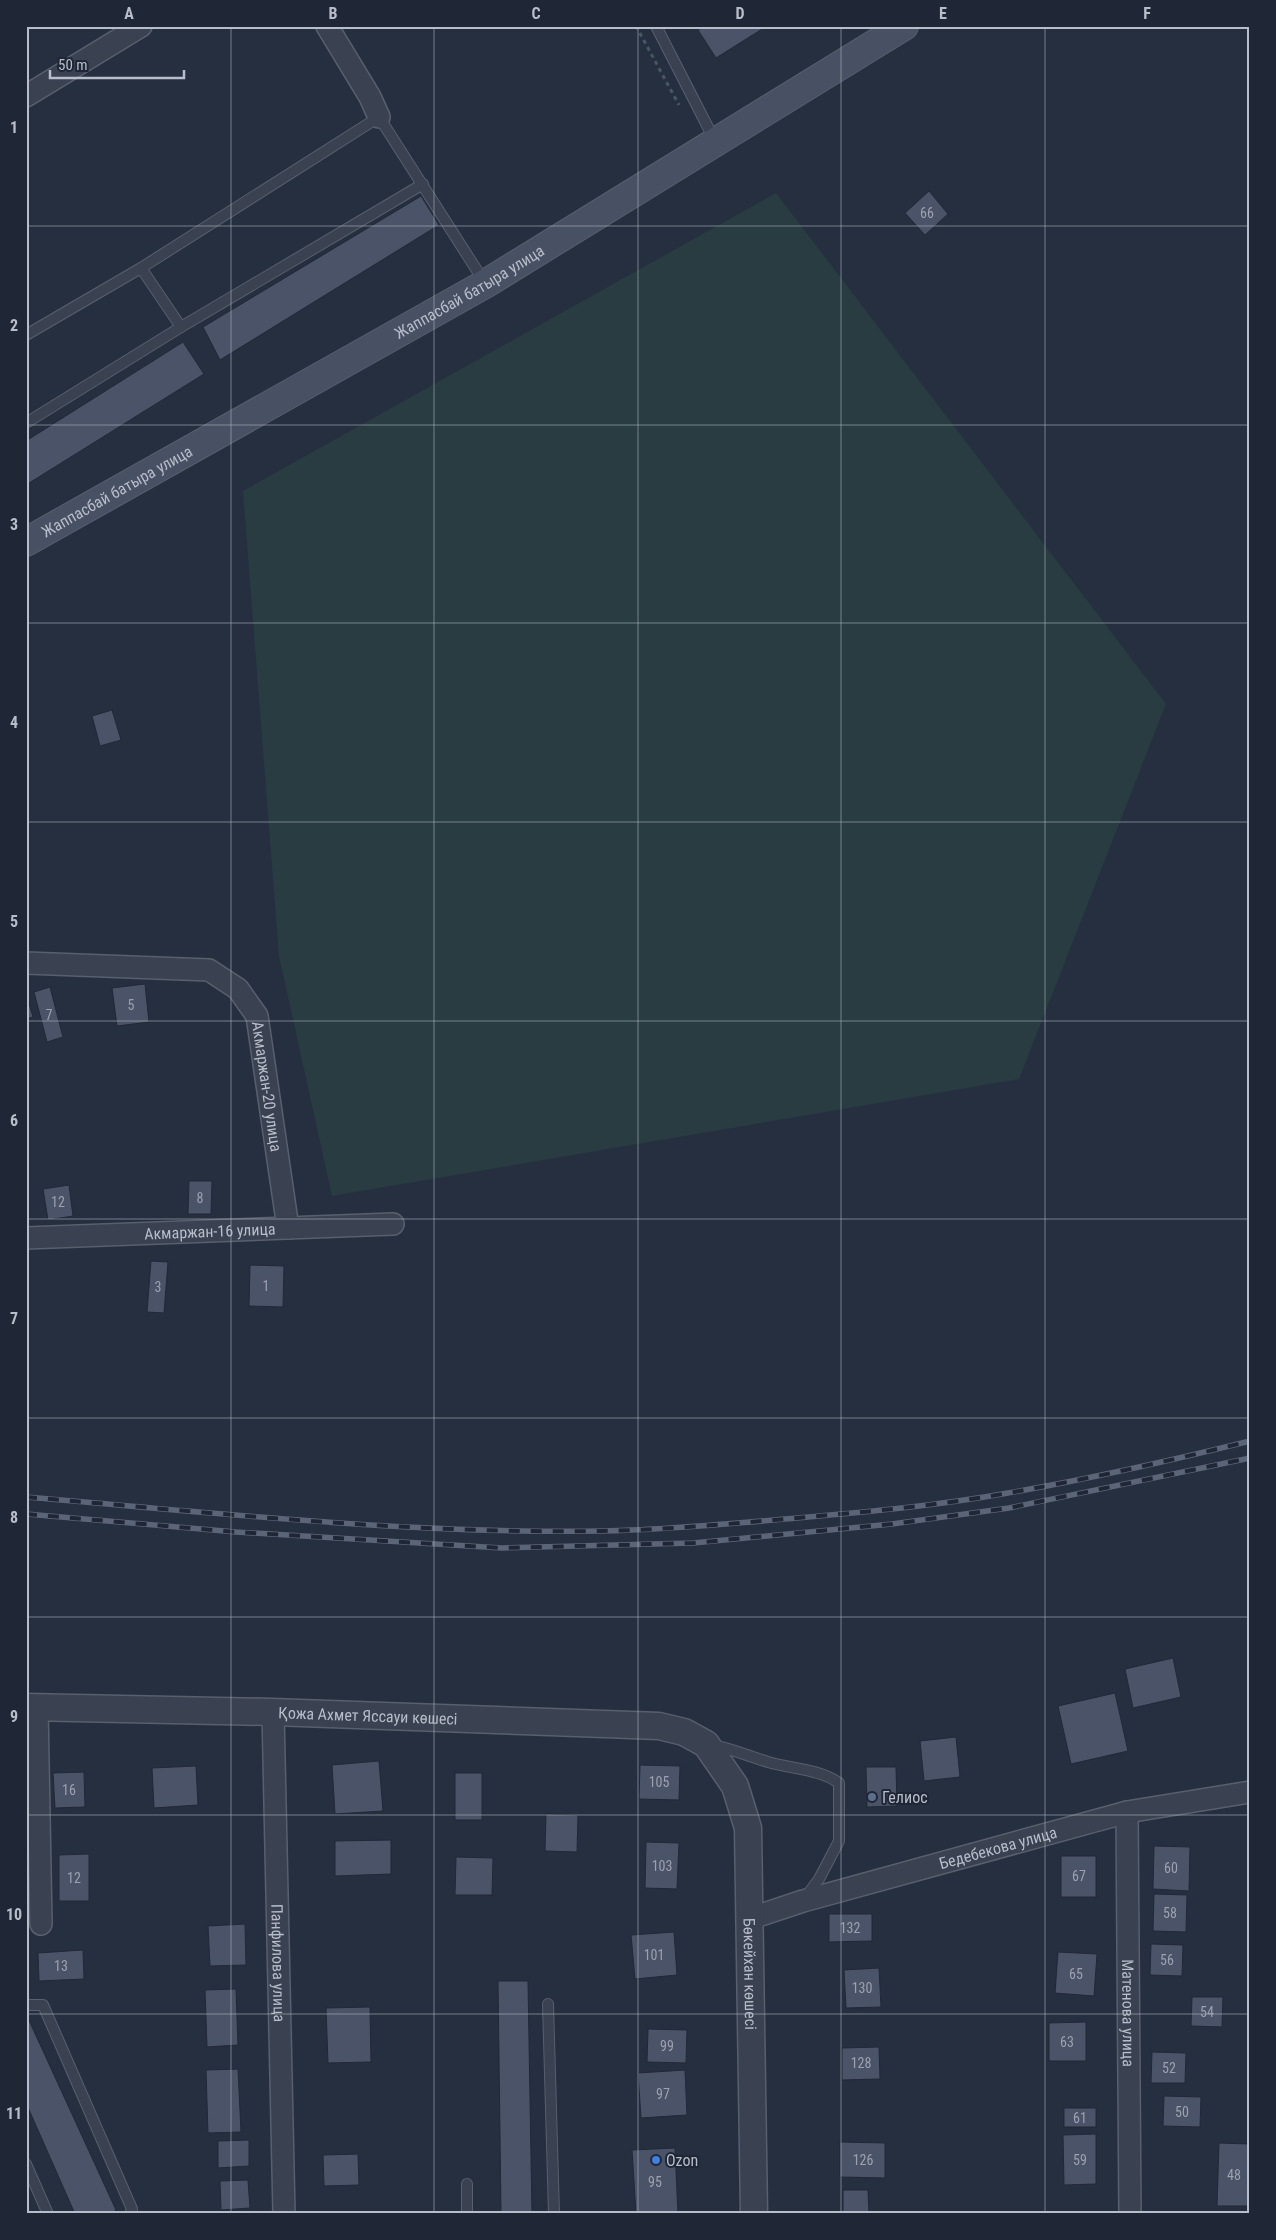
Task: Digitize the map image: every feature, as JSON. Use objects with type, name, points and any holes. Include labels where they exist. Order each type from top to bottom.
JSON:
[{"type":"main road","name":"Жаппасбай батыра улица","points":[[26,542],[485,284],[904,26]]},
{"type":"street","points":[[26,96],[141,26]]},
{"type":"street","points":[[327,26],[370,97],[379,117]]},
{"type":"street","name":"Акмаржан-20 улица","points":[[26,963],[209,970],[238,989],[257,1016],[288,1228]]},
{"type":"street","name":"Акмаржан-16 улица","points":[[26,1238],[394,1224]]},
{"type":"street","points":[[32,1707],[41,1924]]},
{"type":"street","name":"Қожа Ахмет Яссауи көшесі","points":[[32,1707],[273,1712],[659,1726],[684,1732],[706,1744]]},
{"type":"street","name":"Панфилова улица","points":[[273,1712],[284,2214]]},
{"type":"street","name":"Бөкейхан көшесі","points":[[706,1744],[735,1786],[748,1828],[754,2214]]},
{"type":"street","name":"Бедебекова улица","points":[[750,1919],[803,1901],[1127,1812],[1250,1792]]},
{"type":"street","name":"Матенова улица","points":[[1127,1812],[1130,2214]]},
{"type":"lane","points":[[660,28],[716,142]]},
{"type":"lane","points":[[26,334],[141,268],[379,117],[485,284]]},
{"type":"lane","points":[[26,423],[181,327],[423,184]]},
{"type":"lane","points":[[141,268],[181,327]]},
{"type":"lane","points":[[706,1744],[737,1750],[774,1764],[828,1775],[839,1783],[839,1841],[819,1879],[803,1901]]},
{"type":"lane","points":[[548,2004],[554,2214]]},
{"type":"lane","points":[[26,2005],[43,2005],[132,2209],[130,2214]]},
{"type":"lane","points":[[26,2164],[48,2214]]},
{"type":"lane","points":[[467,2184],[467,2214]]},
{"type":"lane","points":[[26,2194],[37,2189]]},
{"type":"path","points":[[636,26],[681,108]]},
{"type":"green space","points":[[776,193],[1166,704],[1019,1079],[332,1196],[279,956],[243,491]]},
{"type":"building","points":[[704,26],[767,26],[716,58],[698,30]]},
{"type":"building","points":[[929,191],[948,214],[925,235],[905,213]]},
{"type":"building","points":[[421,196],[439,225],[220,360],[203,327]]},
{"type":"building","points":[[183,342],[204,374],[26,485],[26,441]]},
{"type":"building","points":[[112,710],[121,740],[100,746],[92,716]]},
{"type":"building","points":[[145,984],[149,1022],[117,1026],[112,988]]},
{"type":"building","points":[[50,987],[63,1037],[47,1042],[34,992]]},
{"type":"building","points":[[26,994],[33,1017],[26,1019]]},
{"type":"building","points":[[189,1181],[212,1181],[211,1214],[188,1214]]},
{"type":"building","points":[[69,1185],[73,1216],[48,1220],[43,1189]]},
{"type":"building","points":[[151,1261],[168,1262],[164,1313],[147,1312]]},
{"type":"building","points":[[250,1265],[284,1266],[283,1307],[249,1306]]},
{"type":"building","points":[[1173,1658],[1181,1697],[1133,1708],[1125,1669]]},
{"type":"building","points":[[1115,1693],[1128,1751],[1071,1764],[1058,1706]]},
{"type":"building","points":[[956,1737],[960,1777],[924,1781],[920,1741]]},
{"type":"building","points":[[379,1761],[383,1811],[335,1814],[332,1765]]},
{"type":"building","points":[[640,1765],[680,1766],[679,1800],[639,1799]]},
{"type":"building","points":[[196,1766],[198,1805],[154,1808],[152,1768]]},
{"type":"building","points":[[866,1767],[896,1767],[897,1806],[867,1807]]},
{"type":"building","points":[[84,1772],[85,1807],[55,1808],[53,1773]]},
{"type":"building","points":[[455,1773],[482,1773],[482,1820],[455,1820]]},
{"type":"building","points":[[546,1814],[578,1815],[577,1852],[545,1851]]},
{"type":"building","points":[[391,1840],[391,1874],[335,1876],[335,1841]]},
{"type":"building","points":[[646,1842],[679,1843],[677,1889],[645,1888]]},
{"type":"building","points":[[1154,1846],[1190,1847],[1189,1891],[1153,1889]]},
{"type":"building","points":[[89,1854],[89,1901],[59,1901],[59,1855]]},
{"type":"building","points":[[1061,1856],[1096,1856],[1096,1897],[1061,1897]]},
{"type":"building","points":[[456,1857],[493,1858],[492,1895],[455,1895]]},
{"type":"building","points":[[1154,1894],[1187,1895],[1186,1932],[1153,1931]]},
{"type":"building","points":[[829,1914],[872,1914],[872,1941],[829,1942]]},
{"type":"building","points":[[245,1924],[246,1965],[210,1966],[208,1926]]},
{"type":"building","points":[[674,1932],[677,1975],[635,1979],[631,1935]]},
{"type":"building","points":[[1151,1944],[1183,1945],[1182,1976],[1150,1975]]},
{"type":"building","points":[[83,1950],[84,1979],[39,1981],[38,1953]]},
{"type":"building","points":[[1058,1952],[1097,1954],[1094,1996],[1055,1993]]},
{"type":"building","points":[[879,1968],[881,2007],[846,2008],[844,1970]]},
{"type":"building","points":[[498,1981],[528,1981],[532,2214],[501,2214]]},
{"type":"building","points":[[236,1989],[238,2045],[207,2047],[205,1990]]},
{"type":"building","points":[[1192,1997],[1223,1997],[1222,2027],[1191,2026]]},
{"type":"building","points":[[370,2007],[371,2062],[328,2063],[326,2008]]},
{"type":"building","points":[[27,2016],[116,2210],[110,2214],[75,2214],[26,2103]]},
{"type":"building","points":[[1086,2022],[1086,2061],[1049,2061],[1049,2023]]},
{"type":"building","points":[[648,2029],[687,2030],[686,2063],[647,2062]]},
{"type":"building","points":[[879,2047],[880,2079],[842,2080],[842,2048]]},
{"type":"building","points":[[1152,2052],[1186,2053],[1185,2083],[1151,2083]]},
{"type":"building","points":[[238,2069],[241,2132],[208,2133],[206,2070]]},
{"type":"building","points":[[685,2070],[687,2115],[641,2118],[638,2073]]},
{"type":"building","points":[[1164,2096],[1201,2097],[1200,2127],[1163,2126]]},
{"type":"building","points":[[1064,2108],[1096,2108],[1096,2127],[1064,2127]]},
{"type":"building","points":[[1096,2134],[1096,2184],[1064,2185],[1063,2135]]},
{"type":"building","points":[[249,2140],[249,2166],[218,2168],[218,2141]]},
{"type":"building","points":[[840,2142],[885,2143],[885,2178],[840,2177]]},
{"type":"building","points":[[1219,2143],[1250,2144],[1250,2206],[1217,2206]]},
{"type":"building","points":[[675,2148],[678,2214],[636,2214],[632,2150]]},
{"type":"building","points":[[358,2154],[359,2185],[324,2186],[323,2155]]},
{"type":"building","points":[[248,2180],[250,2208],[221,2210],[220,2181]]},
{"type":"building","points":[[843,2190],[868,2190],[869,2214],[843,2214]]},
{"type":"railway","points":[[26,1497],[241,1516],[385,1526],[529,1531],[644,1530],[862,1512],[979,1498],[1099,1476],[1250,1441]]},
{"type":"railway","points":[[26,1514],[236,1532],[502,1548],[693,1543],[892,1524],[1009,1508],[1250,1458]]},
{"type":"place","name":"Гелиос","points":[[872,1797]]},
{"type":"place","name":"Ozon","points":[[656,2160]]}]
